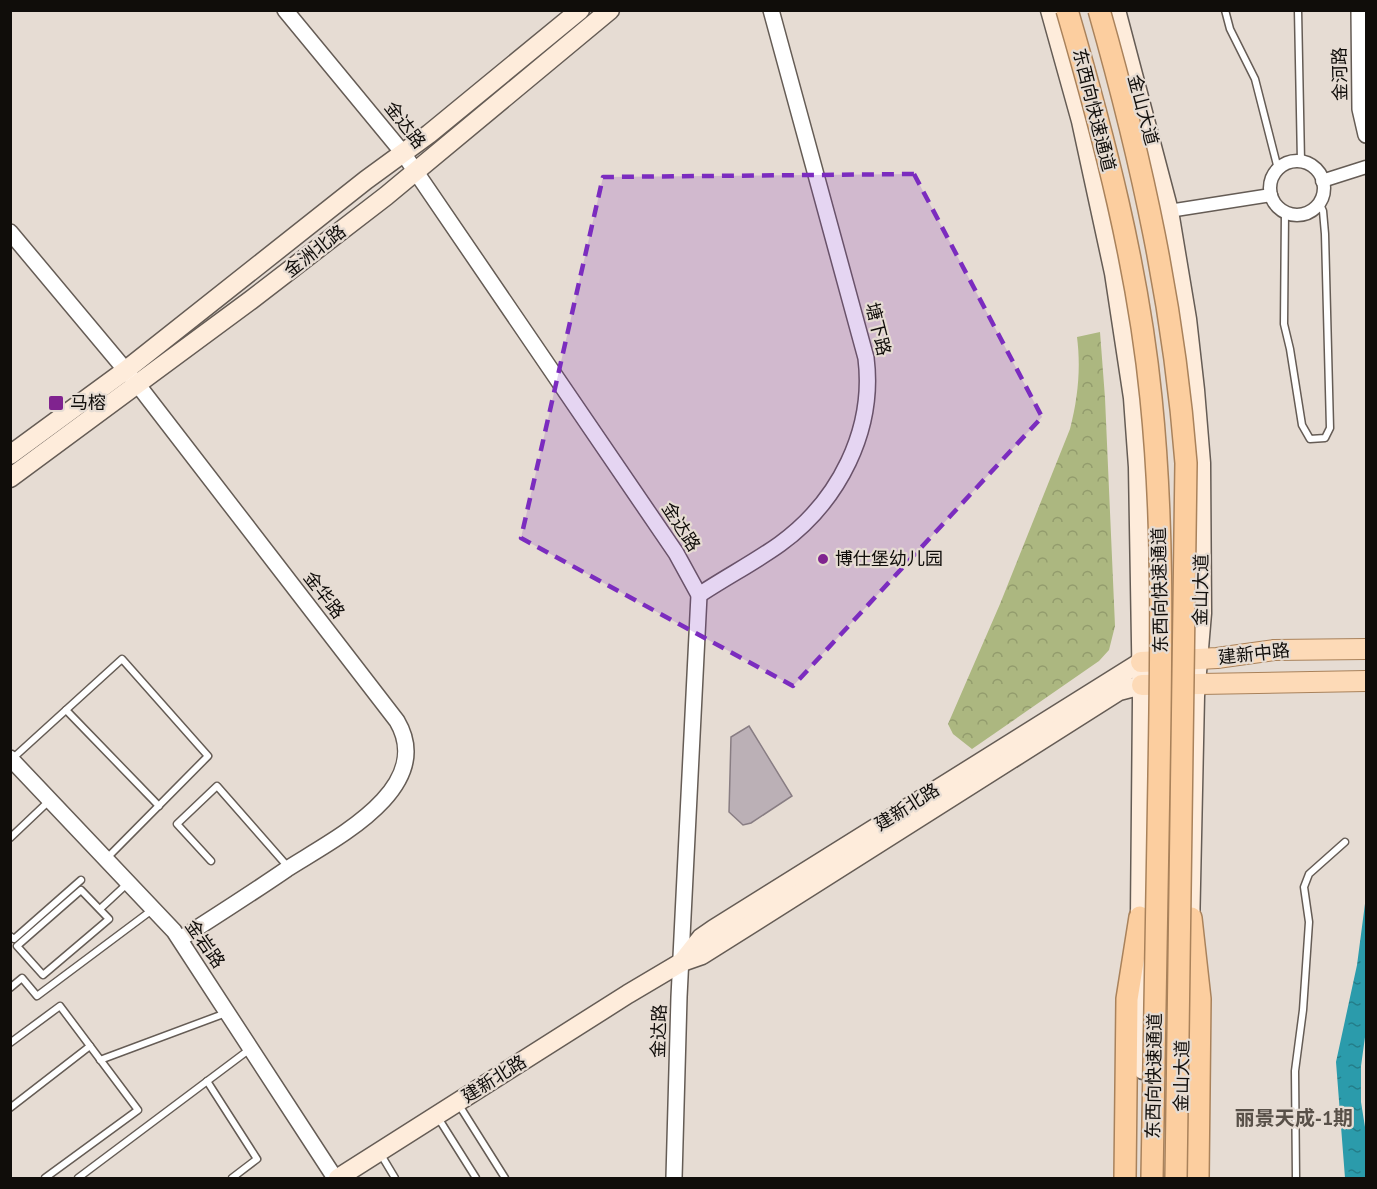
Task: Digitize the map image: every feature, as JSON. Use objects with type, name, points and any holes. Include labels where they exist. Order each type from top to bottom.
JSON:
[{"type":"highway","name":"东西向快速通道","points":[[1067,10],[1097,114],[1131,270],[1151,395],[1157,465],[1162,589],[1152,1179]]},
{"type":"highway","name":"东西向快速通道","points":[[1099,10],[1126,105],[1162,264],[1180,391],[1186,463],[1178,1179]]},
{"type":"highway","points":[[1125,1179],[1127,999],[1140,916]]},
{"type":"highway","points":[[1191,918],[1200,999],[1198,1179]]},
{"type":"main road","name":"金洲北路","points":[[10,454],[126,370],[403,153],[580,10]]},
{"type":"main road","name":"金洲北路","points":[[10,478],[138,385],[416,171],[610,10]]},
{"type":"main road","points":[[1050,10],[1081,121],[1114,273],[1133,398],[1138,467],[1142,686],[1140,916],[1144,1000],[1142,1179]]},
{"type":"main road","name":"金山大道","points":[[1116,10],[1169,211],[1187,319],[1201,463],[1202,613],[1196,684],[1191,918],[1183,1000],[1178,1179]]},
{"type":"main road","name":"建新中路","points":[[1141,662],[1198,659],[1274,650],[1366,649]]},
{"type":"main road","name":"建新北路","points":[[682,962],[701,938],[714,929],[1141,662]]},
{"type":"main road","name":"建新中路","points":[[1142,686],[1366,681]]},
{"type":"main road","name":"建新北路","points":[[336,1179],[682,962],[712,949],[1119,691],[1142,686]]},
{"type":"street","name":"金达路","points":[[285,10],[416,171],[670,543],[699,594],[674,1179]]},
{"type":"street","name":"塘下路","points":[[699,594],[781,543],[816,512],[829,496],[848,464],[861,427],[866,398],[866,358],[771,10]]},
{"type":"street","name":"金河路","points":[[1359,10],[1360,109],[1366,135]]},
{"type":"street","points":[[1301,162],[1312,166],[1322,180],[1323,189],[1319,202],[1304,214],[1286,212],[1275,203],[1270,186],[1278,169],[1285,164],[1301,162]]},
{"type":"street","points":[[1322,180],[1366,167]]},
{"type":"street","points":[[1169,211],[1271,195]]},
{"type":"street","name":"金华路","points":[[10,232],[138,385],[404,733],[406,756],[399,777],[387,796],[366,818],[180,939]]},
{"type":"street","name":"金岩路","points":[[11,759],[180,939],[336,1179]]},
{"type":"lane","points":[[1225,10],[1230,29],[1255,79],[1278,169]]},
{"type":"lane","points":[[1298,10],[1301,162]]},
{"type":"lane","points":[[1286,212],[1284,324],[1302,425],[1310,439],[1325,438],[1330,428],[1325,234],[1323,211],[1319,202]]},
{"type":"lane","points":[[11,759],[122,659],[208,756],[105,859]]},
{"type":"lane","points":[[66,710],[159,806]]},
{"type":"lane","points":[[211,861],[177,824],[217,786],[289,868]]},
{"type":"lane","points":[[10,838],[49,801]]},
{"type":"lane","points":[[1296,1179],[1295,1071],[1303,1010],[1309,922],[1304,887],[1309,874],[1345,842]]},
{"type":"lane","points":[[10,936],[14,939],[81,880]]},
{"type":"lane","points":[[100,909],[128,883]]},
{"type":"lane","points":[[81,890],[100,909],[109,919],[43,975],[17,946],[81,890]]},
{"type":"lane","points":[[10,988],[22,978],[37,996],[153,909]]},
{"type":"lane","points":[[10,1043],[60,1006],[138,1110],[45,1179]]},
{"type":"lane","points":[[100,1060],[228,1012]]},
{"type":"lane","points":[[10,1108],[90,1046]]},
{"type":"lane","points":[[78,1179],[251,1048]]},
{"type":"lane","points":[[207,1082],[257,1159],[232,1179]]},
{"type":"lane","points":[[457,1102],[505,1179]]},
{"type":"lane","points":[[437,1116],[476,1179]]},
{"type":"lane","points":[[379,1151],[394,1179]]},
{"type":"highlighted area","points":[[914,174],[1042,417],[793,686],[521,538],[603,177]]},
{"type":"green space","points":[[1100,332],[1115,626],[1109,650],[1099,661],[972,749],[953,734],[948,724],[1000,604],[1070,429],[1078,383],[1077,337]]},
{"type":"water","points":[[1366,896],[1366,1030],[1361,1066],[1361,1102],[1365,1127],[1365,1178],[1345,1178],[1336,1062],[1357,965]]},
{"type":"building","points":[[749,726],[792,796],[751,823],[743,825],[729,812],[731,737]]},
{"type":"place","name":"马榕","points":[[56,403]]},
{"type":"place","name":"博仕堡幼儿园","points":[[823,559]]},
{"type":"district","name":"丽景天成-1期","points":[[1294,1118]]}]
